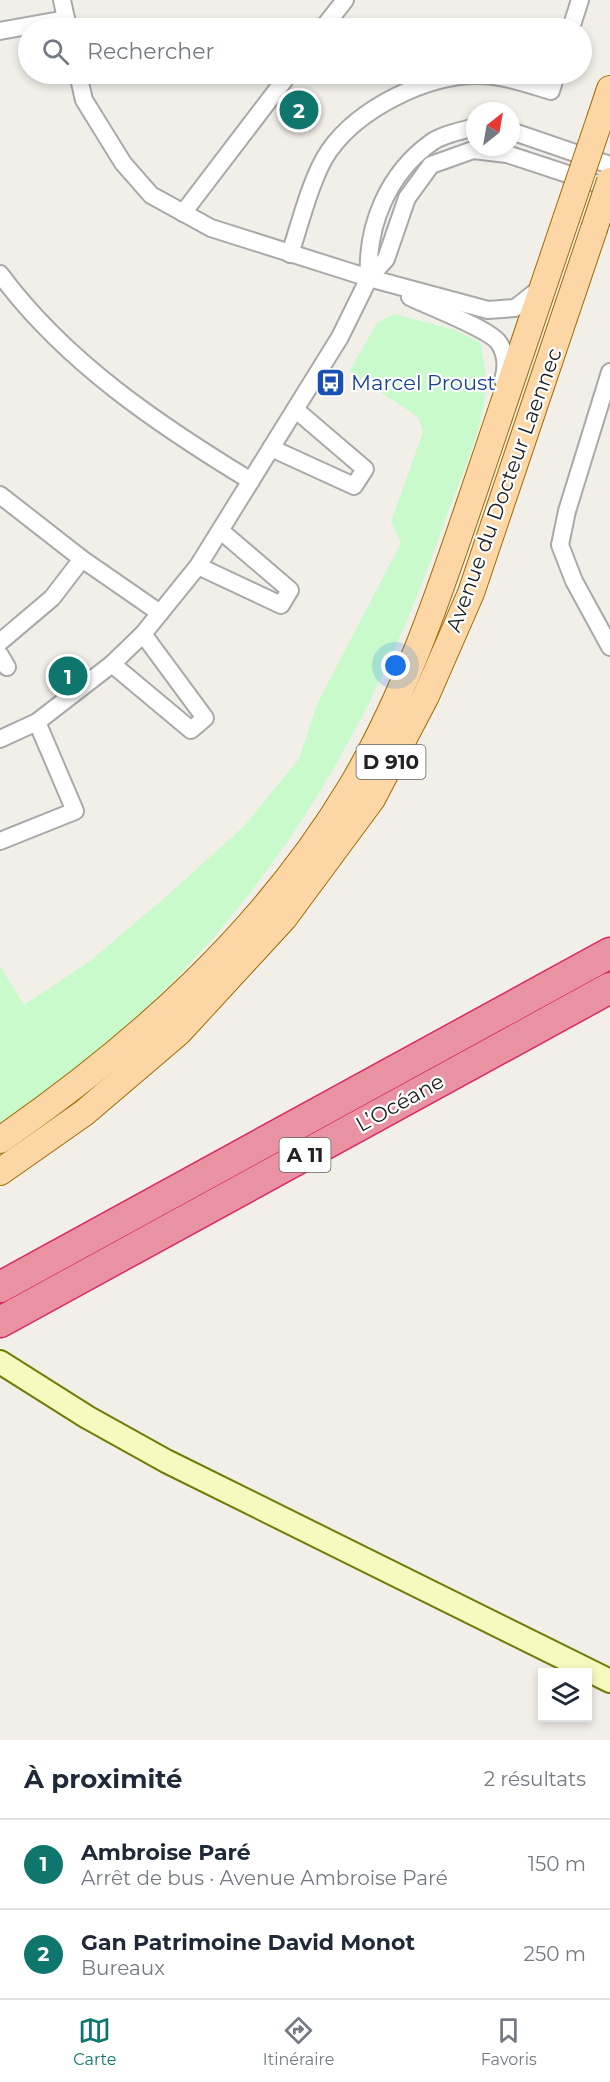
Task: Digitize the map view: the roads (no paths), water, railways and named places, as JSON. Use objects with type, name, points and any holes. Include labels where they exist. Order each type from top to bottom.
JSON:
[{"type":"highway","name":"L’Océane","points":[[0,1287],[610,953]]},
{"type":"highway","name":"L’Océane","points":[[0,1322],[610,988]]},
{"type":"main road","name":"Avenue du Docteur Laennec","points":[[0,1140],[63,1096],[161,1016],[271,902],[351,787],[403,683],[444,585],[610,89]]},
{"type":"main road","name":"Avenue du Docteur Laennec","points":[[0,1172],[84,1113],[179,1032],[284,918],[372,799],[426,696],[471,593],[610,181]]},
{"type":"main road","points":[[2,1364],[87,1417],[166,1461],[610,1681]]},
{"type":"street","points":[[62,0],[66,18]]},
{"type":"street","points":[[331,18],[345,0]]},
{"type":"street","points":[[574,18],[580,0]]},
{"type":"street","points":[[0,31],[18,29]]},
{"type":"street","points":[[80,84],[84,100],[123,164],[151,195],[211,228],[369,278],[488,309],[515,308],[544,285]]},
{"type":"street","points":[[183,213],[281,84]]},
{"type":"street","points":[[290,254],[311,190],[328,151],[358,121],[402,92],[427,84]]},
{"type":"street","points":[[528,84],[550,91],[552,84]]},
{"type":"street","points":[[369,278],[367,252],[376,219],[396,175],[433,141],[466,130]]},
{"type":"street","points":[[520,134],[610,165]]},
{"type":"street","points":[[0,739],[37,722],[112,664],[143,634],[198,566],[340,337],[369,278],[386,259],[407,198],[431,165],[473,150],[507,154],[610,188]]},
{"type":"street","points":[[0,274],[51,333],[89,367],[180,436],[251,481]]},
{"type":"street","points":[[369,278],[479,329],[499,342],[507,365],[467,513]]},
{"type":"street","points":[[610,372],[567,511],[560,545],[574,581],[610,647]]},
{"type":"street","points":[[272,448],[354,486],[365,469],[296,410]]},
{"type":"street","points":[[0,495],[82,559],[160,613]]},
{"type":"street","points":[[198,566],[281,604],[290,590],[221,531]]},
{"type":"street","points":[[0,642],[52,598],[82,559]]},
{"type":"street","points":[[112,664],[191,730],[205,718],[143,634]]},
{"type":"street","points":[[0,841],[75,811],[37,722]]},
{"type":"place","name":"Gan Patrimoine David Monot","points":[[299,110]]},
{"type":"place","name":"Marcel Proust","points":[[330,383]]},
{"type":"place","name":"Ambroise Paré","points":[[68,676]]}]
